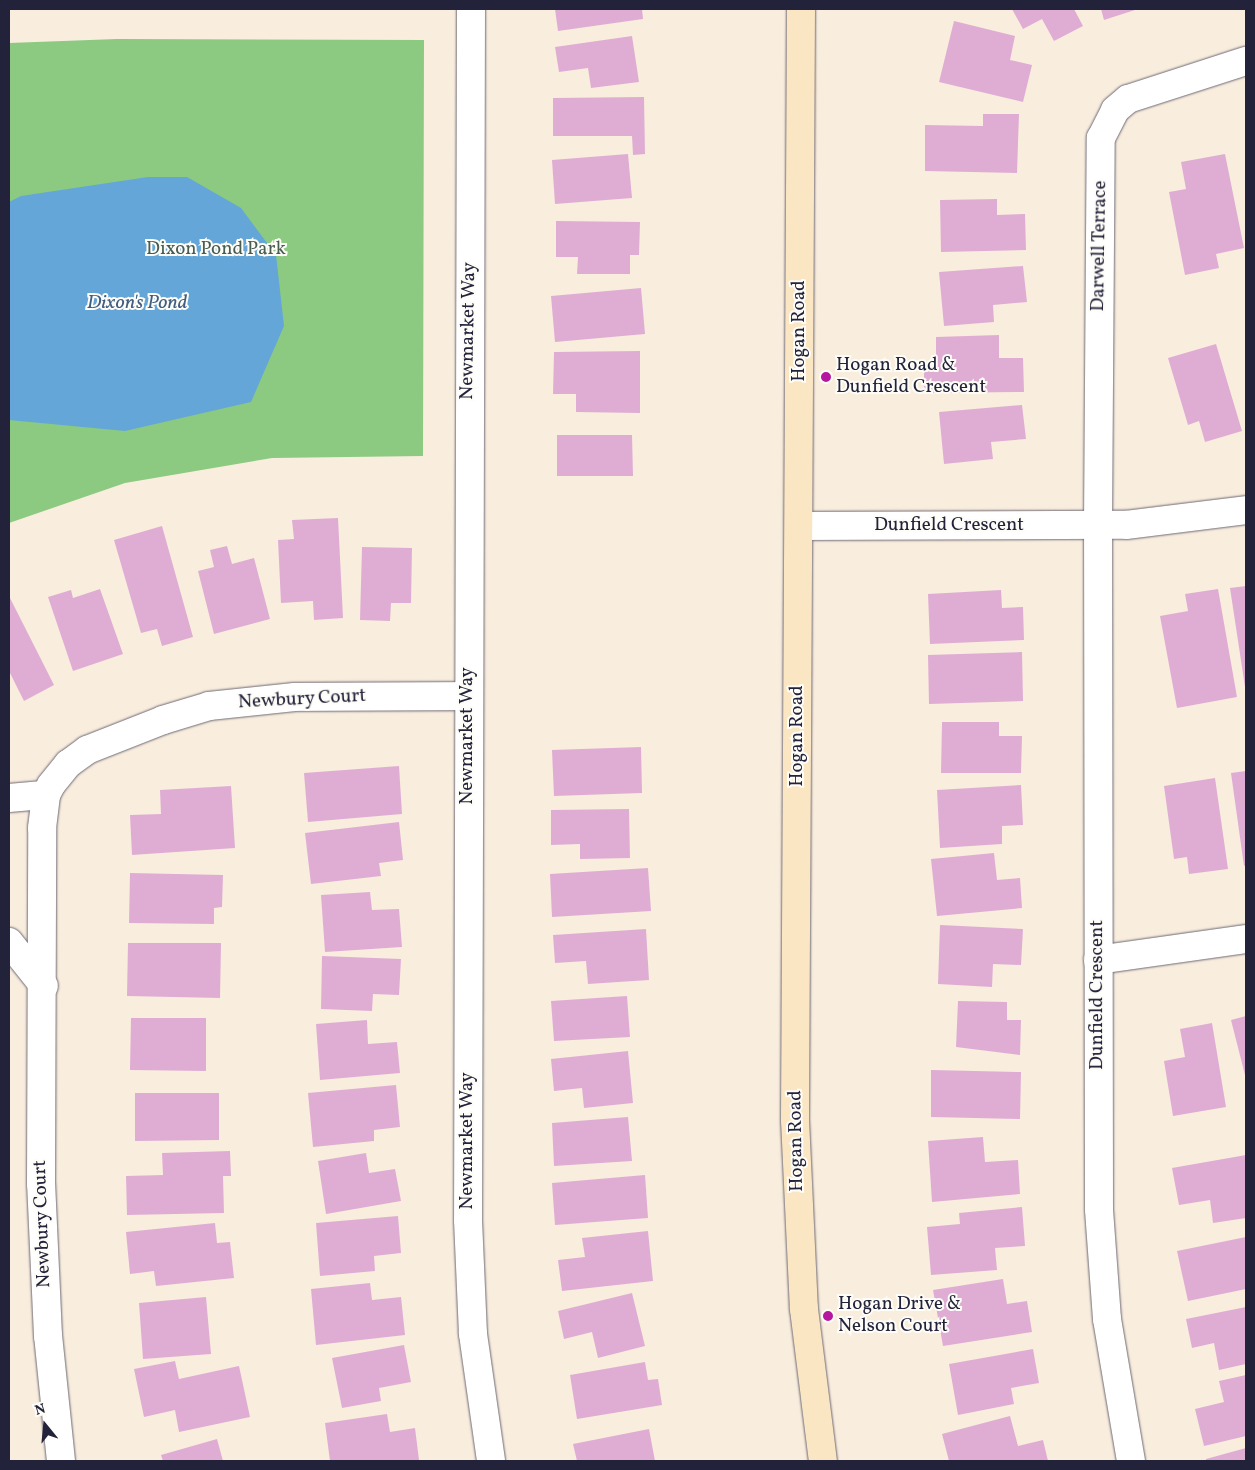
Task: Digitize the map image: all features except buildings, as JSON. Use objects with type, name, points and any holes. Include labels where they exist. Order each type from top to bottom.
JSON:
[{"type":"street","name":"Newmarket Way","points":[[471,9],[468,1220],[473,1334],[491,1461]]},
{"type":"street","name":"Hogan Road","points":[[801,9],[795,1120],[804,1309],[822,1461]]},
{"type":"street","name":"Darwell Terrace","points":[[1098,526],[1101,138],[1106,124],[1128,99],[1142,92],[1246,61]]},
{"type":"street","name":"Dunfield Crescent","points":[[799,526],[1098,526],[1149,524],[1246,510]]},
{"type":"street","name":"Dunfield Crescent","points":[[1098,526],[1100,1255],[1112,1362],[1131,1461]]},
{"type":"street","name":"Newbury Court","points":[[61,1461],[48,1336],[42,1223],[44,986],[42,828],[46,795],[59,773],[87,750],[163,720],[209,706],[294,697],[468,696]]},
{"type":"street","points":[[9,798],[46,795]]},
{"type":"street","points":[[1098,960],[1246,939]]},
{"type":"street","points":[[9,942],[44,986]]},
{"type":"green space","name":"Dixon Pond Park","points":[[117,39],[424,40],[423,456],[272,458],[125,483],[9,523],[9,43]]},
{"type":"water","name":"Dixon's Pond","points":[[148,177],[187,177],[241,208],[276,255],[284,326],[251,402],[125,431],[9,420],[9,202],[21,196]]},
{"type":"place","name":"Hogan Road & Dunfield Crescent","points":[[826,377]]},
{"type":"place","name":"Hogan Drive & Nelson Court","points":[[828,1316]]}]
